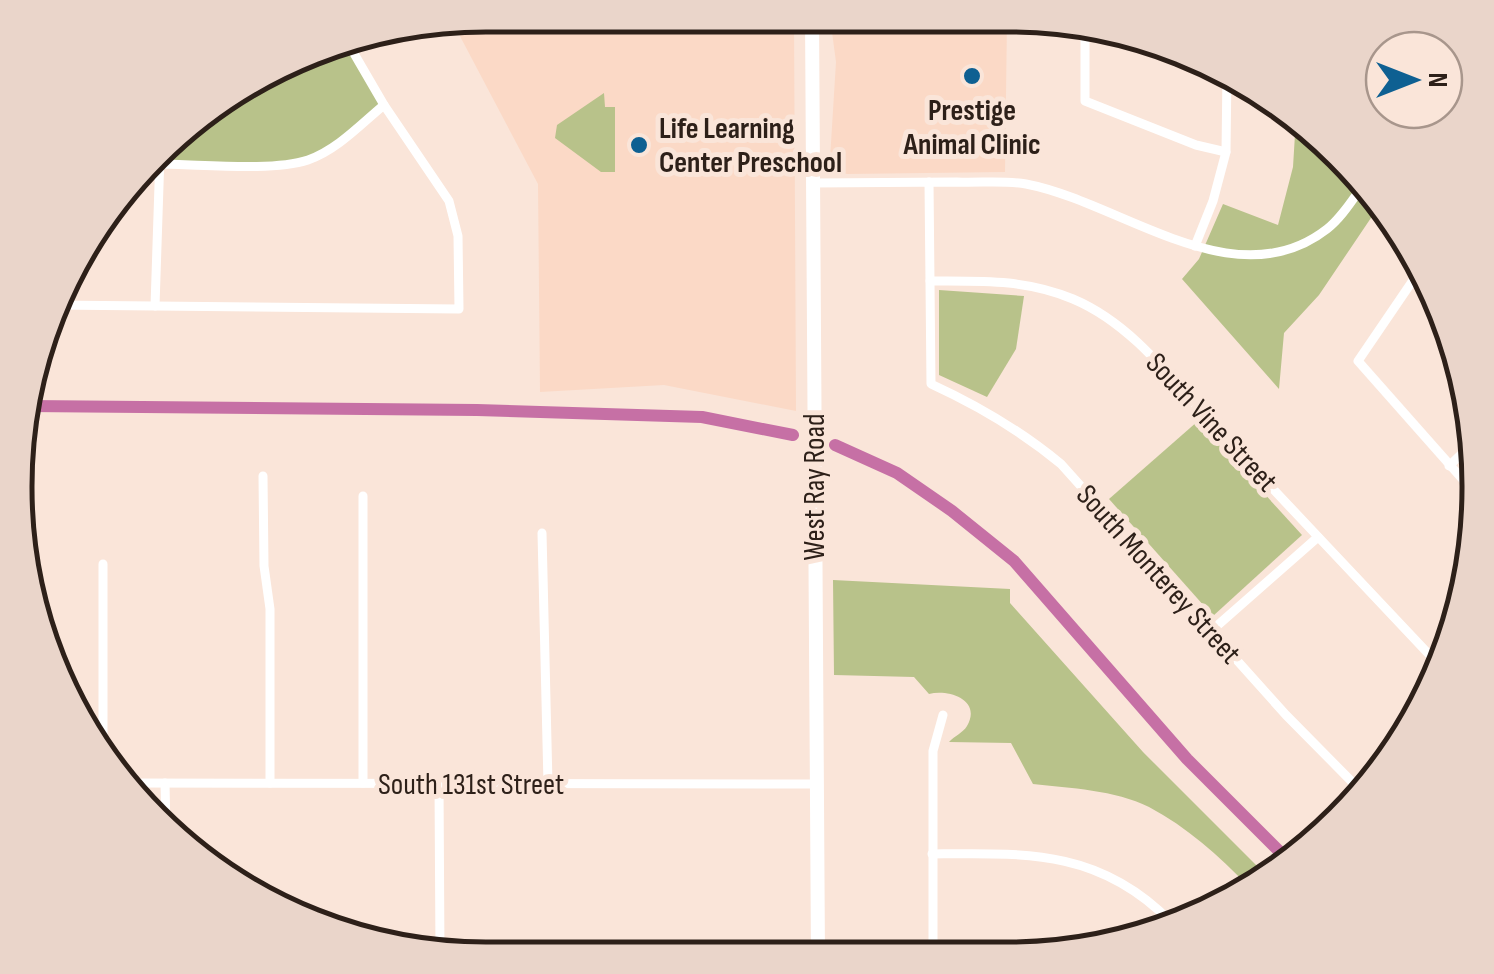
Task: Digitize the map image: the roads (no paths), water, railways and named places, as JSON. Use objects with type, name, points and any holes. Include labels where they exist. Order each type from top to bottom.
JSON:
[{"type":"main road","name":"West Ray Road","points":[[812,32],[818,942]]},
{"type":"street","points":[[1086,39],[1085,101],[1196,145],[1226,152]]},
{"type":"street","points":[[70,305],[459,309],[458,236],[450,201],[354,53]]},
{"type":"street","points":[[1195,246],[1213,201],[1226,152],[1227,89]]},
{"type":"street","points":[[172,160],[287,165],[311,160],[384,105]]},
{"type":"street","points":[[155,306],[160,172]]},
{"type":"street","points":[[929,182],[930,282]]},
{"type":"street","points":[[813,183],[1026,184],[1071,196],[1195,246],[1229,255],[1275,253],[1301,244],[1331,226],[1356,195]]},
{"type":"street","name":"South Vine Street","points":[[930,282],[1009,281],[1074,300],[1110,320],[1157,360],[1429,655]]},
{"type":"street","points":[[1412,281],[1358,361],[1462,479]]},
{"type":"street","name":"South Monterey Street","points":[[930,282],[931,384],[1028,436],[1061,464],[1210,632],[1353,782]]},
{"type":"street","points":[[1449,466],[1461,455]]},
{"type":"street","points":[[263,476],[264,566],[270,610],[270,783]]},
{"type":"street","points":[[363,496],[363,784]]},
{"type":"street","points":[[542,533],[548,784]]},
{"type":"street","points":[[1210,632],[1318,537]]},
{"type":"street","points":[[103,564],[103,730]]},
{"type":"street","points":[[933,942],[933,751],[943,716]]},
{"type":"street","name":"South 131st Street","points":[[141,782],[816,784]]},
{"type":"street","points":[[166,783],[166,808]]},
{"type":"street","points":[[440,784],[440,939]]},
{"type":"street","points":[[932,854],[1038,854],[1065,860],[1101,872],[1161,914]]},
{"type":"waterway","points":[[40,406],[477,410],[702,417],[793,435]]},
{"type":"waterway","points":[[835,445],[897,473],[1014,561],[1187,759],[1279,851]]},
{"type":"place","name":"Prestige Animal Clinic","points":[[972,76]]},
{"type":"place","name":"Life Learning Center Preschool","points":[[639,145]]}]
